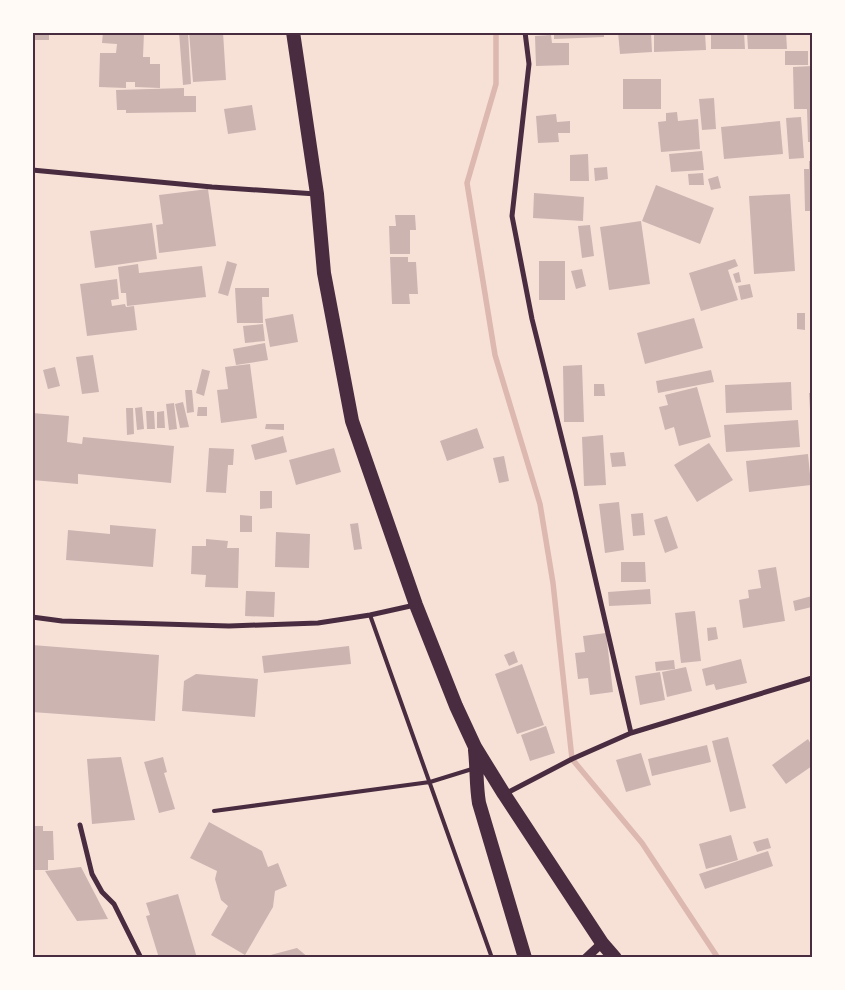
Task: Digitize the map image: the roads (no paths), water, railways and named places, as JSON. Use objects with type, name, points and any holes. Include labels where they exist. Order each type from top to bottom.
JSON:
[{"type":"highway","points":[[293,32],[317,194],[324,273],[352,421],[416,604],[474,747],[602,942],[615,958]]},
{"type":"highway","points":[[474,747],[477,768],[476,788],[479,803],[525,958]]},
{"type":"street","points":[[525,32],[529,64],[512,216],[532,319],[575,491],[630,733]]},
{"type":"street","points":[[32,170],[202,186],[317,194]]},
{"type":"street","points":[[32,617],[62,621],[229,626],[318,623],[370,615],[416,604]]},
{"type":"street","points":[[504,794],[572,759],[630,733],[812,678]]},
{"type":"street","points":[[80,825],[92,874],[102,892],[114,904],[141,958]]},
{"type":"street","points":[[586,958],[602,942]]},
{"type":"lane","points":[[370,615],[492,958]]},
{"type":"lane","points":[[214,811],[430,782],[477,768]]},
{"type":"waterway","points":[[496,32],[496,84],[467,183],[495,355],[540,504],[553,583],[572,759],[642,843],[718,958]]}]
